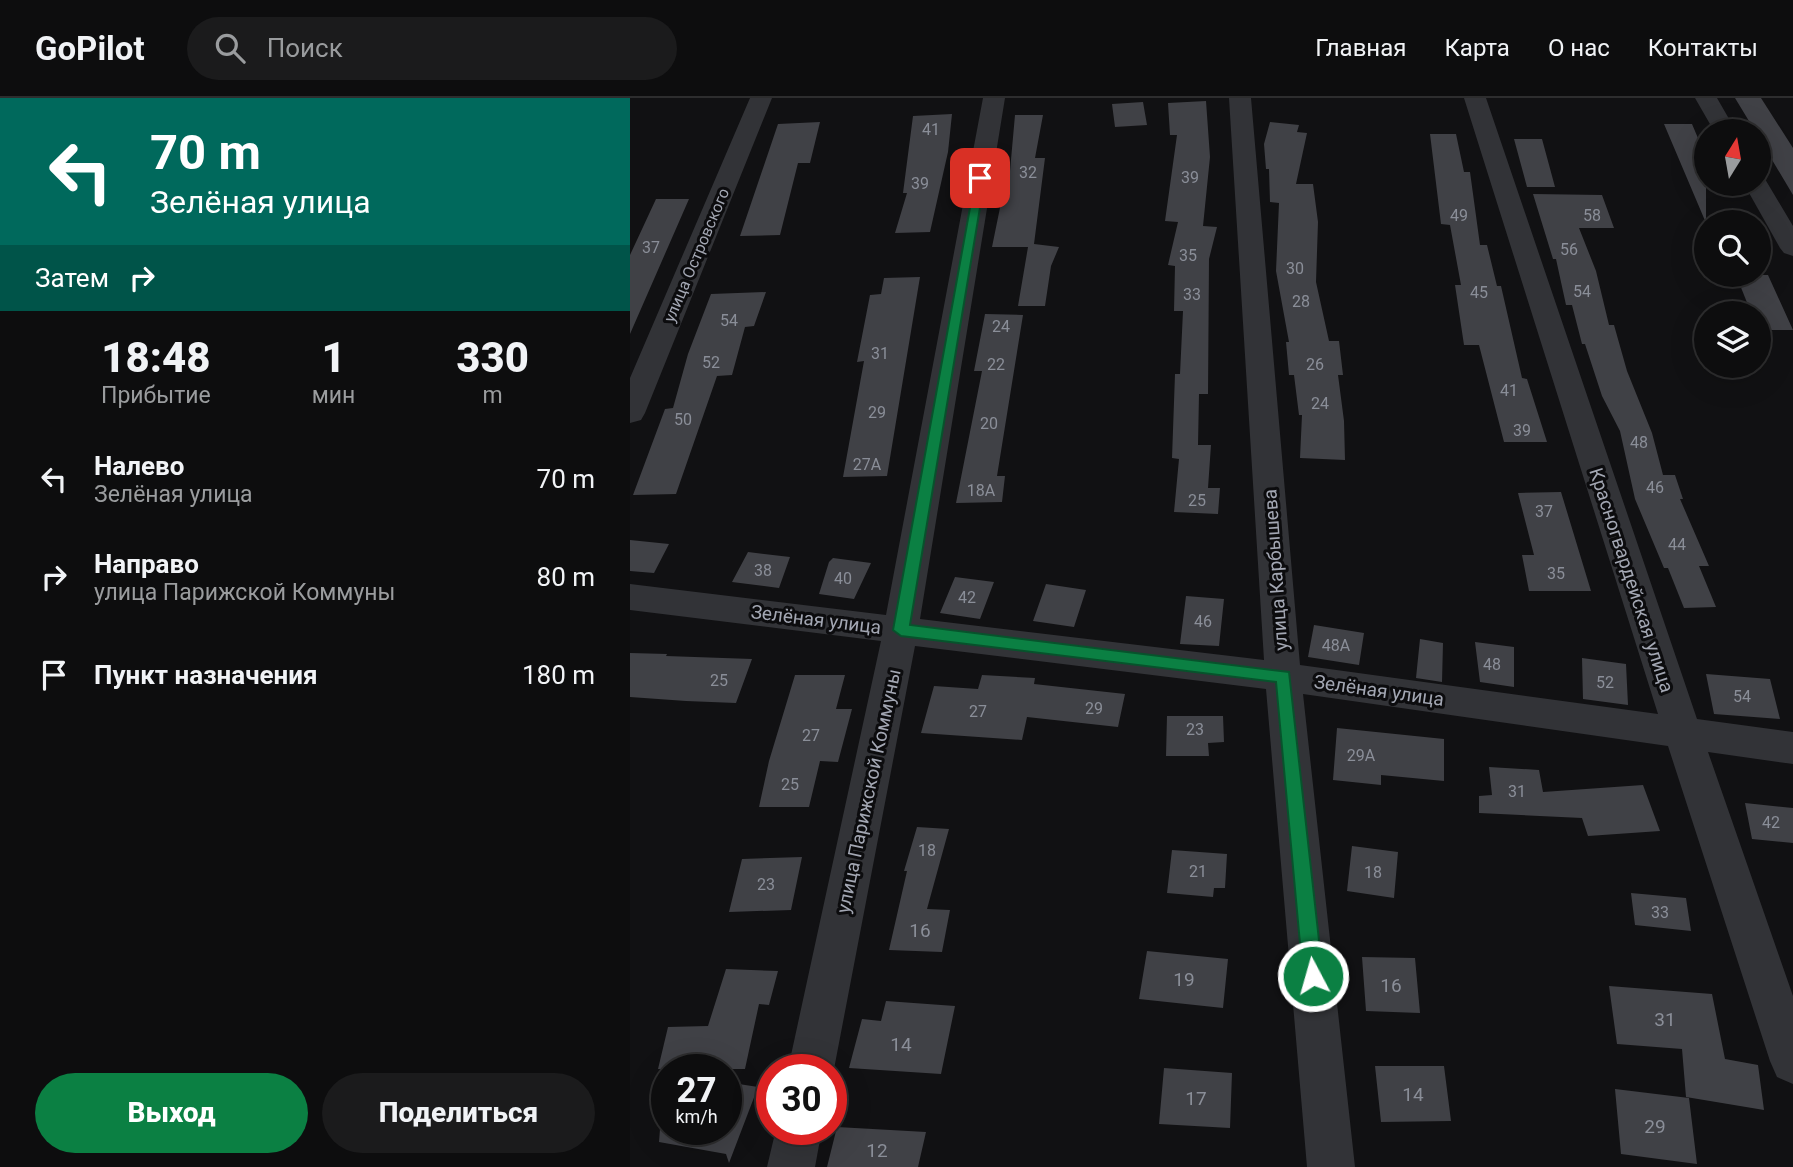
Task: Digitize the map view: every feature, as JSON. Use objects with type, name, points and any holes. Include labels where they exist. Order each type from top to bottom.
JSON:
[{"type":"street","name":"улица Островского","points":[[630,413],[761,98]]},
{"type":"street","name":"улица Парижской Коммуны","points":[[814,1054],[901,630],[994,98]]},
{"type":"street","name":"улица Карбышева","points":[[1240,98],[1283,677],[1332,1167]]},
{"type":"street","name":"Красногвардейская улица","points":[[1475,98],[1793,1061]]},
{"type":"street","points":[[1706,98],[1719,119]]},
{"type":"street","points":[[1763,196],[1793,248]]},
{"type":"street","name":"Зелёная улица","points":[[630,597],[1283,677],[1793,748]]},
{"type":"street","points":[[792,1167],[796,1145]]},
{"type":"building","points":[[1735,98],[1761,98],[1793,148],[1793,195],[1771,158],[1771,119],[1748,119]]},
{"type":"building","points":[[1206,101],[1210,157],[1203,226],[1217,227],[1209,259],[1208,394],[1199,394],[1198,445],[1211,445],[1208,488],[1220,488],[1218,514],[1174,512],[1179,459],[1172,458],[1175,374],[1180,374],[1183,311],[1174,311],[1175,266],[1168,265],[1178,222],[1165,221],[1177,135],[1170,135],[1168,103]]},
{"type":"building","points":[[1143,102],[1147,125],[1115,127],[1112,104]]},
{"type":"building","points":[[952,114],[948,152],[930,232],[895,233],[907,193],[903,193],[913,116]]},
{"type":"building","points":[[1015,115],[1043,115],[1035,158],[1045,158],[1034,244],[1059,247],[1051,266],[1045,306],[1018,306],[1028,247],[992,247],[1003,193],[1008,193]]},
{"type":"building","points":[[820,122],[810,163],[798,163],[780,235],[740,236],[778,124]]},
{"type":"building","points":[[1270,122],[1299,125],[1297,132],[1307,133],[1296,184],[1313,184],[1318,222],[1316,282],[1329,341],[1339,341],[1343,375],[1338,375],[1344,421],[1345,460],[1300,458],[1302,415],[1299,415],[1294,375],[1289,375],[1286,342],[1289,342],[1276,271],[1279,203],[1270,202],[1269,169],[1266,169],[1264,144]]},
{"type":"building","points":[[1664,124],[1692,124],[1694,129],[1694,195]]},
{"type":"building","points":[[1430,134],[1456,134],[1464,172],[1470,172],[1480,245],[1487,245],[1497,286],[1501,286],[1522,378],[1527,379],[1547,442],[1504,442],[1479,345],[1464,345],[1455,285],[1461,285],[1450,225],[1441,224]]},
{"type":"building","points":[[1514,139],[1542,139],[1555,187],[1527,187]]},
{"type":"building","points":[[1533,194],[1602,195],[1614,228],[1579,228],[1596,271],[1609,325],[1614,325],[1627,371],[1652,433],[1663,475],[1675,475],[1683,499],[1680,499],[1709,566],[1699,566],[1716,607],[1684,608],[1668,568],[1664,568],[1635,499],[1620,431],[1602,396],[1585,344],[1582,344],[1572,305],[1566,305],[1556,259],[1553,259]]},
{"type":"building","points":[[1695,196],[1706,196],[1706,210],[1700,210]]},
{"type":"building","points":[[656,199],[689,199],[630,334],[630,255]]},
{"type":"building","points":[[920,277],[887,476],[843,477],[864,361],[857,362],[870,295],[881,294],[884,278]]},
{"type":"building","points":[[1771,282],[1793,330],[1771,330],[1771,301],[1746,301],[1741,287],[1771,287]]},
{"type":"building","points":[[766,292],[754,326],[745,327],[732,375],[717,376],[676,494],[633,495],[665,409],[673,408],[688,354],[711,294]]},
{"type":"building","points":[[985,314],[1023,315],[997,476],[1005,476],[1002,502],[956,503],[982,371],[974,371]]},
{"type":"building","points":[[1561,492],[1591,591],[1529,591],[1522,555],[1534,555],[1518,493]]},
{"type":"building","points":[[630,540],[669,544],[654,573],[630,571]]},
{"type":"building","points":[[748,552],[790,557],[779,588],[732,582]]},
{"type":"building","points":[[833,558],[871,563],[854,599],[819,594],[829,562]]},
{"type":"building","points":[[955,577],[994,582],[980,619],[940,613]]},
{"type":"building","points":[[1046,584],[1086,590],[1074,627],[1033,621]]},
{"type":"building","points":[[1186,596],[1224,599],[1219,646],[1180,644]]},
{"type":"building","points":[[1314,625],[1364,633],[1359,665],[1308,657]]},
{"type":"building","points":[[1420,639],[1443,643],[1442,682],[1416,678]]},
{"type":"building","points":[[1475,642],[1514,647],[1514,687],[1480,682]]},
{"type":"building","points":[[630,653],[752,659],[736,703],[686,701],[630,697]]},
{"type":"building","points":[[1582,658],[1626,664],[1628,705],[1583,699]]},
{"type":"building","points":[[1706,674],[1770,679],[1780,719],[1714,714]]},
{"type":"building","points":[[795,675],[845,675],[836,709],[852,709],[838,762],[820,761],[809,807],[759,807],[769,761]]},
{"type":"building","points":[[982,675],[1035,678],[1034,684],[1125,694],[1118,727],[1027,717],[1022,740],[921,733],[934,686],[978,689]]},
{"type":"building","points":[[1167,716],[1223,716],[1224,742],[1208,743],[1209,756],[1166,756]]},
{"type":"building","points":[[1337,728],[1444,739],[1444,781],[1381,775],[1381,785],[1333,780]]},
{"type":"building","points":[[1489,767],[1539,770],[1543,792],[1643,785],[1660,831],[1588,836],[1582,818],[1479,813],[1479,796],[1492,795]]},
{"type":"building","points":[[1745,803],[1793,808],[1793,843],[1752,839]]},
{"type":"building","points":[[917,827],[949,829],[927,909],[950,910],[942,952],[889,950],[907,871],[904,871]]},
{"type":"building","points":[[1352,846],[1398,852],[1394,898],[1347,891]]},
{"type":"building","points":[[1172,850],[1227,854],[1225,888],[1214,888],[1213,897],[1167,893]]},
{"type":"building","points":[[802,857],[791,910],[729,912],[742,859]]},
{"type":"building","points":[[1631,893],[1686,898],[1691,931],[1635,925]]},
{"type":"building","points":[[1147,951],[1228,959],[1223,1008],[1139,999]]},
{"type":"building","points":[[1362,957],[1415,958],[1420,1013],[1366,1011]]},
{"type":"building","points":[[726,969],[778,971],[769,1005],[759,1004],[745,1069],[742,1069],[742,1054],[662,1054],[668,1027],[708,1026]]},
{"type":"building","points":[[1609,986],[1712,994],[1725,1059],[1758,1065],[1764,1110],[1686,1097],[1682,1049],[1617,1044]]},
{"type":"building","points":[[886,1001],[955,1006],[941,1074],[849,1068],[862,1019],[881,1021]]},
{"type":"building","points":[[1375,1066],[1444,1066],[1451,1121],[1381,1122]]},
{"type":"building","points":[[1164,1068],[1232,1073],[1230,1128],[1159,1124]]},
{"type":"building","points":[[742,1084],[756,1087],[742,1129]]},
{"type":"building","points":[[1615,1089],[1689,1098],[1697,1164],[1621,1154]]},
{"type":"building","points":[[847,1128],[926,1132],[918,1167],[827,1167],[832,1145],[847,1145]]},
{"type":"building","points":[[676,1145],[736,1145],[729,1163],[726,1154]]},
{"type":"route","points":[[980,178],[901,630],[1283,677],[1313,976]]}]
